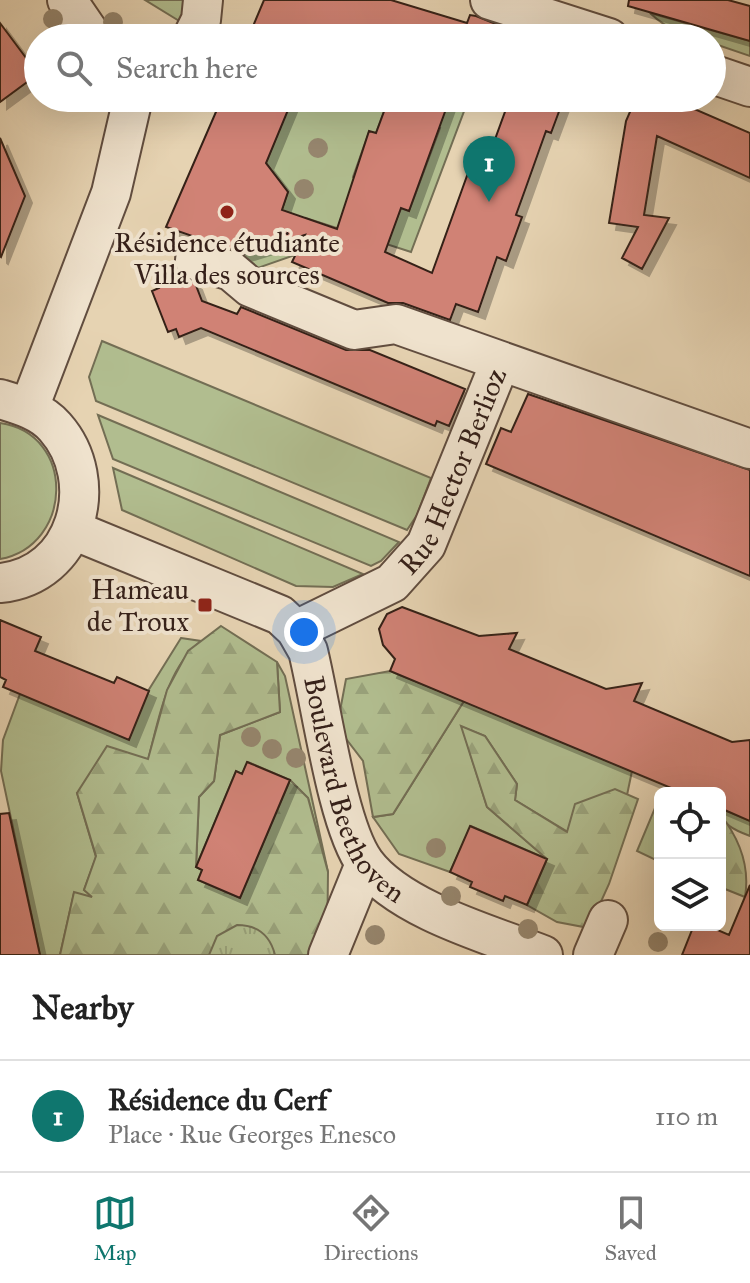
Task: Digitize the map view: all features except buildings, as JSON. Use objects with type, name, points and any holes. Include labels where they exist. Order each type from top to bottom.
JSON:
[{"type":"street","points":[[67,0],[83,24]]},
{"type":"street","points":[[199,24],[203,0]]},
{"type":"street","points":[[490,0],[565,24]]},
{"type":"street","points":[[726,79],[750,87]]},
{"type":"street","points":[[0,583],[37,571],[58,553],[73,530],[81,488],[80,474],[70,447],[53,424],[15,404],[111,193],[132,112]]},
{"type":"street","points":[[195,260],[231,271],[250,287],[354,330],[396,324],[500,363]]},
{"type":"street","name":"Rue Hector Berlioz","points":[[296,630],[392,583],[426,545],[500,363],[750,449]]},
{"type":"street","name":"Boulevard Beethoven","points":[[73,530],[263,605],[296,630],[312,666],[346,823],[365,864],[401,895],[458,923],[543,955]]},
{"type":"street","points":[[328,955],[365,864]]},
{"type":"street","points":[[593,955],[608,920]]},
{"type":"green space","points":[[145,0],[194,0],[190,24],[184,24]]},
{"type":"green space","points":[[650,13],[689,24],[664,24]]},
{"type":"green space","points":[[726,34],[750,41],[750,56],[726,48]]},
{"type":"green space","points":[[286,112],[384,112],[376,133],[369,132],[353,177],[395,223],[401,208],[409,211],[440,128],[436,126],[441,112],[464,112],[411,252],[306,218],[304,237],[295,255],[249,271],[197,254],[175,253],[179,241],[192,245],[209,243],[244,254],[274,232],[288,192],[266,163]]},
{"type":"green space","points":[[102,341],[431,478],[417,515],[407,530],[96,401],[89,377]]},
{"type":"green space","points":[[98,415],[399,542],[381,561],[371,566],[113,459]]},
{"type":"green space","points":[[0,423],[25,431],[43,447],[53,467],[56,490],[52,513],[42,534],[24,550],[0,559]]},
{"type":"green space","points":[[113,468],[363,574],[333,587],[296,586],[122,510]]},
{"type":"green space","points":[[221,626],[277,662],[280,712],[220,735],[214,781],[199,797],[196,867],[202,870],[198,880],[240,898],[290,780],[308,798],[328,872],[327,955],[60,955],[74,892],[92,897],[84,890],[96,856],[77,793],[107,746],[148,759],[167,690],[188,651]]},
{"type":"green space","points":[[181,638],[201,641],[189,652],[172,680],[148,760],[77,793],[96,857],[84,890],[94,898],[74,893],[60,955],[40,955],[1,771],[3,740],[20,694],[148,691]]},
{"type":"green space","points":[[277,662],[285,676],[328,872],[308,798],[290,780],[248,762],[242,774],[236,771],[196,867],[199,797],[214,781],[220,735],[280,712]]},
{"type":"green space","points":[[390,671],[464,701],[393,814],[373,817],[363,761],[337,727],[346,679]]},
{"type":"green space","points":[[464,701],[632,771],[627,795],[615,790],[568,832],[515,800],[517,784],[485,736],[462,727],[487,807],[547,859],[471,826],[450,872],[399,854],[373,817],[393,814]]},
{"type":"green space","points":[[461,726],[485,736],[517,784],[515,800],[567,832],[575,804],[615,789],[638,799],[609,884],[589,928],[557,922],[527,905],[547,859],[487,807]]},
{"type":"green space","points":[[654,810],[654,859],[637,851]]},
{"type":"green space","points":[[726,811],[750,821],[750,836],[726,823]]},
{"type":"green space","points":[[726,823],[742,853],[746,875],[745,897],[726,889]]},
{"type":"green space","points":[[237,925],[262,932],[275,955],[209,955],[217,936]]},
{"type":"place","name":"Résidence du Cerf","points":[[489,202]]},
{"type":"place","name":"Résidence étudiante Villa des sources","points":[[227,212]]},
{"type":"place","name":"Hameau de Troux","points":[[205,605]]}]
